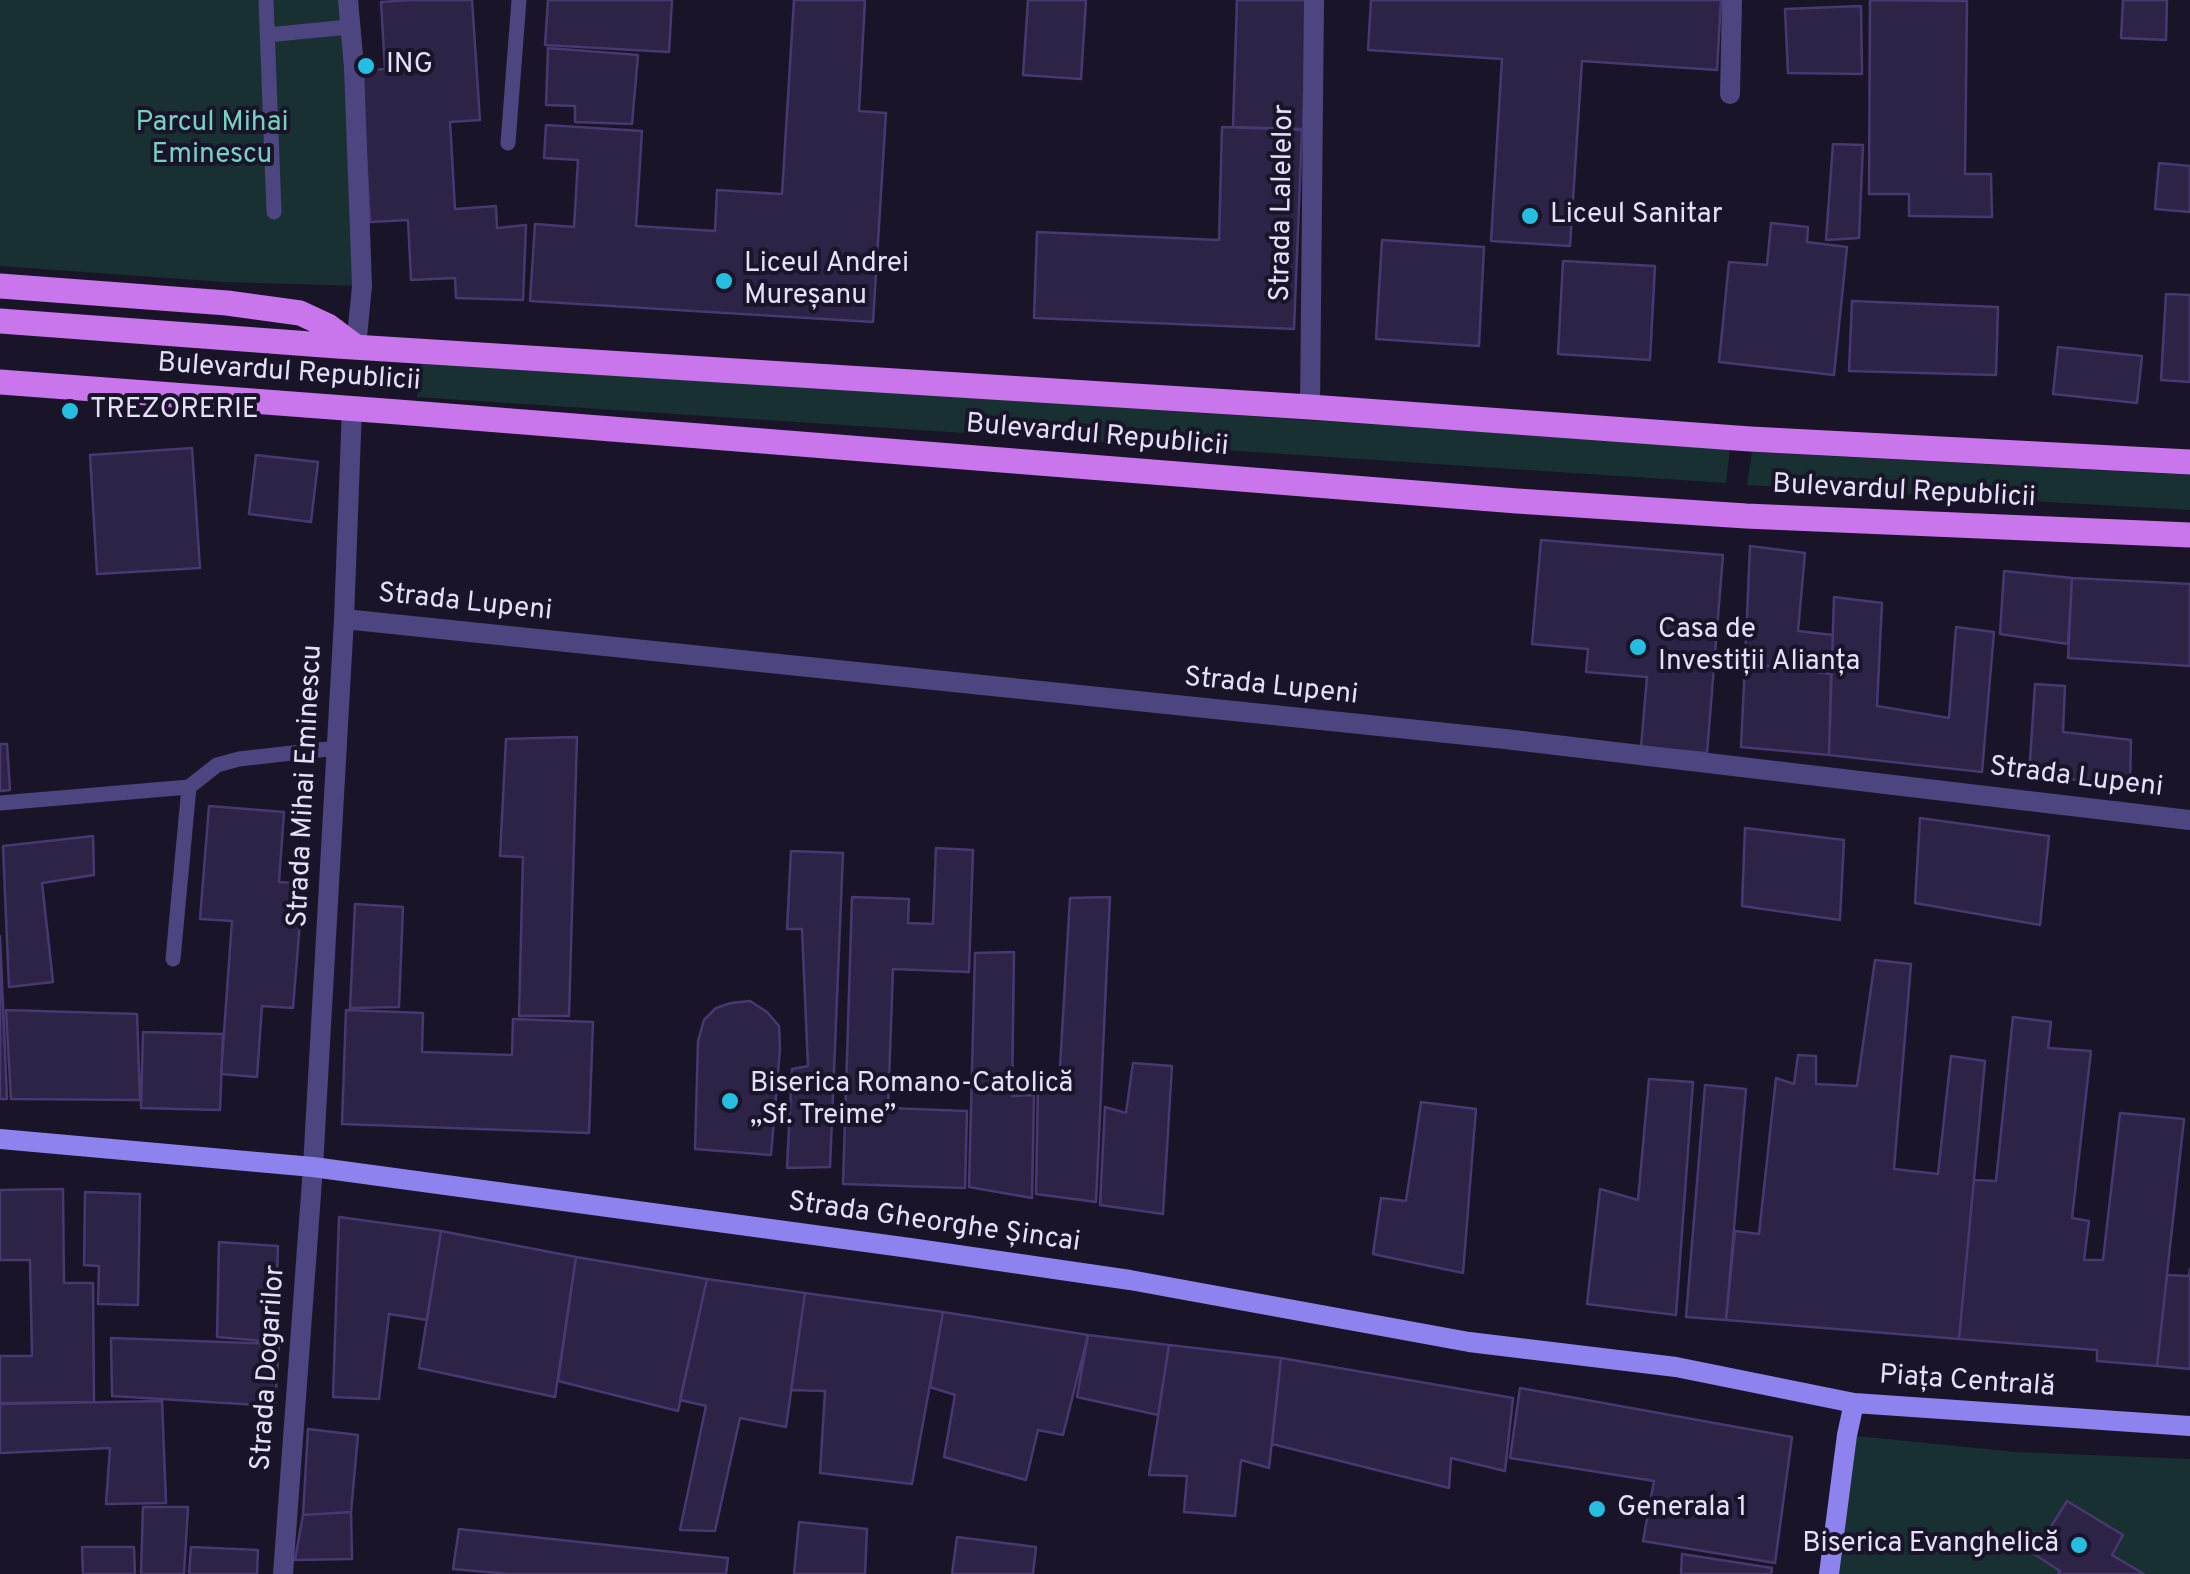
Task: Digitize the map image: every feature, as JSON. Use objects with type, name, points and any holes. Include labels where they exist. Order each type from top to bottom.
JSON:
[{"type":"main road","points":[[0,286],[228,303],[300,313],[328,326],[356,347]]},
{"type":"main road","name":"Bulevardul Republicii","points":[[0,321],[1750,439],[2190,462]]},
{"type":"main road","name":"Bulevardul Republicii","points":[[0,382],[1517,501],[1746,516],[2190,535]]},
{"type":"street","points":[[348,0],[362,286],[356,347]]},
{"type":"street","name":"Strada Lalelelor","points":[[1310,407],[1314,0]]},
{"type":"street","points":[[1730,94],[1732,0]]},
{"type":"street","name":"Strada Mihai Eminescu","points":[[313,1166],[352,408]]},
{"type":"street","name":"Strada Lupeni","points":[[344,619],[1485,737],[2190,820]]},
{"type":"street","name":"Strada Gheorghe Șincai","points":[[0,1140],[313,1166],[910,1248],[1130,1280],[1470,1342],[1676,1367],[1854,1403]]},
{"type":"street","name":"Strada Dogarilor","points":[[288,1573],[313,1166]]},
{"type":"street","name":"Piața Centrală","points":[[1829,1574],[1854,1403],[2190,1426]]},
{"type":"lane","points":[[266,0],[274,212]]},
{"type":"lane","points":[[508,143],[519,0]]},
{"type":"lane","points":[[268,36],[350,27]]},
{"type":"lane","points":[[0,804],[189,787],[218,765],[239,759],[337,748]]},
{"type":"lane","points":[[173,958],[189,787]]},
{"type":"green space","name":"Parcul Mihai Eminescu","points":[[0,0],[348,0],[362,286],[224,282],[0,266]]},
{"type":"green space","points":[[421,364],[1730,448],[1726,483],[417,397]]},
{"type":"green space","points":[[1752,452],[2190,475],[2190,510],[1747,485]]},
{"type":"green space","points":[[1847,1435],[2016,1452],[2190,1459],[2190,1574],[1829,1574]]},
{"type":"building","points":[[472,0],[480,120],[450,122],[455,209],[496,206],[497,228],[526,225],[523,300],[456,298],[455,278],[411,280],[408,220],[370,222],[361,71],[385,69],[381,2]]},
{"type":"building","points":[[548,0],[672,0],[669,52],[545,45]]},
{"type":"building","points":[[794,0],[865,0],[859,111],[886,113],[873,322],[530,301],[535,224],[574,227],[578,160],[544,158],[546,125],[642,131],[636,226],[715,231],[717,190],[782,194]]},
{"type":"building","points":[[1028,0],[1086,0],[1081,79],[1023,75]]},
{"type":"building","points":[[1237,0],[1307,0],[1303,129],[1233,127]]},
{"type":"building","points":[[1371,0],[1721,0],[1717,70],[1582,61],[1570,246],[1491,241],[1502,59],[1368,50]]},
{"type":"building","points":[[1870,0],[1967,1],[1965,174],[1991,174],[1992,217],[1909,216],[1909,194],[1869,194]]},
{"type":"building","points":[[2123,0],[2167,0],[2166,40],[2121,38]]},
{"type":"building","points":[[1861,6],[1862,74],[1788,73],[1785,9]]},
{"type":"building","points":[[548,48],[638,55],[632,124],[575,122],[575,106],[546,105]]},
{"type":"building","points":[[1222,127],[1302,130],[1294,329],[1034,318],[1037,232],[1219,240]]},
{"type":"building","points":[[1833,144],[1863,145],[1859,238],[1826,240]]},
{"type":"building","points":[[2159,163],[2190,166],[2190,212],[2155,209]]},
{"type":"building","points":[[1771,223],[1808,227],[1807,242],[1847,247],[1834,375],[1719,362],[1729,262],[1767,265]]},
{"type":"building","points":[[1382,240],[1484,247],[1479,346],[1376,339]]},
{"type":"building","points":[[1563,261],[1655,266],[1650,360],[1558,354]]},
{"type":"building","points":[[2166,294],[2190,295],[2190,382],[2161,380]]},
{"type":"building","points":[[1852,301],[1998,307],[1996,375],[1849,371]]},
{"type":"building","points":[[2058,347],[2142,356],[2137,403],[2053,394]]},
{"type":"building","points":[[192,448],[200,568],[97,574],[90,455]]},
{"type":"building","points":[[256,455],[318,462],[311,522],[249,514]]},
{"type":"building","name":"Casa de Investiții Alianța","points":[[1541,540],[1723,555],[1707,753],[1641,747],[1647,677],[1586,672],[1588,649],[1532,644]]},
{"type":"building","points":[[1750,546],[1805,553],[1798,631],[1833,635],[1831,674],[1745,663]]},
{"type":"building","points":[[2004,571],[2072,578],[2068,644],[2000,634]]},
{"type":"building","points":[[2072,578],[2190,584],[2190,666],[2068,658]]},
{"type":"building","points":[[1834,597],[1882,603],[1877,706],[1949,718],[1956,627],[1994,632],[1982,772],[1829,755]]},
{"type":"building","points":[[1745,663],[1831,674],[1829,755],[1741,747]]},
{"type":"building","points":[[2035,684],[2065,686],[2063,732],[2131,740],[2130,784],[2029,776]]},
{"type":"building","points":[[577,737],[569,1016],[519,1016],[523,857],[500,856],[506,739]]},
{"type":"building","points":[[0,744],[7,744],[10,790],[0,791]]},
{"type":"building","points":[[209,806],[284,812],[279,882],[303,884],[293,1008],[262,1006],[257,1077],[221,1074],[232,921],[200,919]]},
{"type":"building","points":[[1920,818],[2049,836],[2040,925],[1915,903]]},
{"type":"building","points":[[1745,828],[1844,840],[1840,920],[1742,906]]},
{"type":"building","points":[[93,836],[94,875],[42,883],[53,982],[9,987],[3,846]]},
{"type":"building","points":[[936,848],[973,850],[969,972],[893,969],[888,1108],[967,1111],[965,1188],[843,1184],[852,897],[909,899],[908,923],[933,924]]},
{"type":"building","points":[[791,851],[843,853],[830,1167],[787,1168],[792,1069],[808,1066],[802,929],[787,929]]},
{"type":"building","points":[[1110,897],[1096,1202],[1036,1194],[1038,1083],[1059,1084],[1070,898]]},
{"type":"building","points":[[355,904],[403,907],[399,1007],[350,1008]]},
{"type":"building","points":[[0,936],[7,1099],[0,1099]]},
{"type":"building","points":[[1014,952],[1012,1096],[1034,1095],[1032,1198],[969,1187],[975,953]]},
{"type":"building","points":[[1875,960],[1911,964],[1894,1169],[1938,1174],[1951,1056],[1985,1061],[1959,1339],[1726,1320],[1735,1231],[1759,1234],[1776,1078],[1794,1084],[1798,1055],[1816,1056],[1816,1084],[1857,1086]]},
{"type":"building","points":[[750,1001],[779,1026],[771,1155],[695,1149],[698,1041],[704,1020],[716,1008]]},
{"type":"building","points":[[6,1010],[137,1014],[140,1100],[11,1099]]},
{"type":"building","points":[[346,1010],[423,1013],[422,1052],[512,1055],[513,1019],[593,1022],[589,1133],[342,1124]]},
{"type":"building","points":[[2013,1017],[2051,1022],[2048,1048],[2091,1051],[2072,1218],[2089,1221],[2084,1260],[2103,1260],[2120,1113],[2184,1119],[2157,1366],[2097,1361],[2097,1350],[1959,1339],[1974,1180],[1996,1181]]},
{"type":"building","points":[[143,1032],[223,1034],[220,1110],[141,1108]]},
{"type":"building","points":[[1133,1063],[1172,1066],[1163,1214],[1100,1205],[1105,1107],[1126,1113]]},
{"type":"building","points":[[1649,1079],[1693,1082],[1676,1315],[1587,1304],[1600,1189],[1638,1200]]},
{"type":"building","points":[[1705,1085],[1746,1089],[1726,1320],[1686,1317]]},
{"type":"building","points":[[1421,1102],[1476,1109],[1463,1273],[1373,1254],[1381,1198],[1406,1201]]},
{"type":"building","points":[[63,1189],[64,1283],[93,1283],[94,1402],[0,1403],[0,1356],[32,1356],[30,1260],[0,1260],[0,1190]]},
{"type":"building","points":[[85,1192],[140,1194],[138,1305],[98,1304],[99,1266],[84,1265]]},
{"type":"building","points":[[339,1217],[441,1231],[427,1320],[389,1314],[379,1399],[333,1397]]},
{"type":"building","points":[[441,1231],[576,1257],[555,1397],[419,1368]]},
{"type":"building","points":[[219,1242],[278,1246],[275,1342],[217,1337]]},
{"type":"building","points":[[576,1257],[707,1279],[678,1411],[558,1381]]},
{"type":"building","points":[[2190,1269],[2190,1369],[2157,1366],[2167,1275],[2189,1276]]},
{"type":"building","points":[[707,1279],[805,1293],[786,1427],[740,1418],[715,1531],[680,1530],[706,1406],[680,1400]]},
{"type":"building","points":[[805,1293],[943,1312],[912,1484],[820,1473],[825,1391],[791,1390]]},
{"type":"building","points":[[943,1312],[1088,1335],[1063,1435],[1038,1430],[1026,1480],[944,1457],[955,1395],[930,1387]]},
{"type":"building","points":[[1088,1335],[1169,1345],[1158,1415],[1077,1397]]},
{"type":"building","points":[[111,1338],[279,1344],[275,1406],[112,1396]]},
{"type":"building","points":[[1169,1345],[1281,1358],[1269,1468],[1241,1460],[1235,1516],[1184,1512],[1187,1476],[1149,1475]]},
{"type":"building","points":[[1281,1358],[1513,1398],[1505,1471],[1451,1458],[1449,1488],[1272,1444]]},
{"type":"building","points":[[1520,1388],[1792,1437],[1775,1563],[1643,1541],[1654,1481],[1510,1458]]},
{"type":"building","points":[[162,1401],[166,1503],[106,1504],[110,1448],[0,1453],[0,1404]]},
{"type":"building","points":[[308,1429],[358,1435],[351,1512],[303,1515]]},
{"type":"building","name":"Biserica Evanghelică","points":[[2067,1501],[2123,1535],[2112,1555],[2144,1574],[2058,1574],[2060,1571],[2034,1554]]},
{"type":"building","points":[[143,1507],[188,1507],[184,1574],[141,1574]]},
{"type":"building","points":[[351,1512],[352,1559],[295,1560],[303,1515]]},
{"type":"building","points":[[799,1522],[867,1529],[865,1574],[794,1574]]},
{"type":"building","points":[[459,1529],[728,1558],[726,1574],[508,1574],[453,1569]]},
{"type":"building","points":[[957,1537],[1036,1547],[1033,1574],[952,1574]]},
{"type":"building","points":[[82,1547],[134,1547],[135,1574],[83,1574]]},
{"type":"building","points":[[191,1547],[258,1550],[257,1574],[189,1574]]},
{"type":"building","points":[[1682,1554],[1772,1568],[1771,1574],[1681,1574]]},
{"type":"place","name":"ING","points":[[366,66]]},
{"type":"place","name":"Liceul Sanitar","points":[[1530,216]]},
{"type":"place","name":"Liceul Andrei Mureșanu","points":[[724,281]]},
{"type":"place","name":"TREZORERIE","points":[[70,411]]},
{"type":"place","name":"Casa de Investiții Alianța","points":[[1638,647]]},
{"type":"place","name":"Biserica Romano-Catolică „Sf. Treime”","points":[[730,1101]]},
{"type":"place","name":"Generala 1","points":[[1597,1509]]},
{"type":"place","name":"Biserica Evanghelică","points":[[2079,1545]]}]
